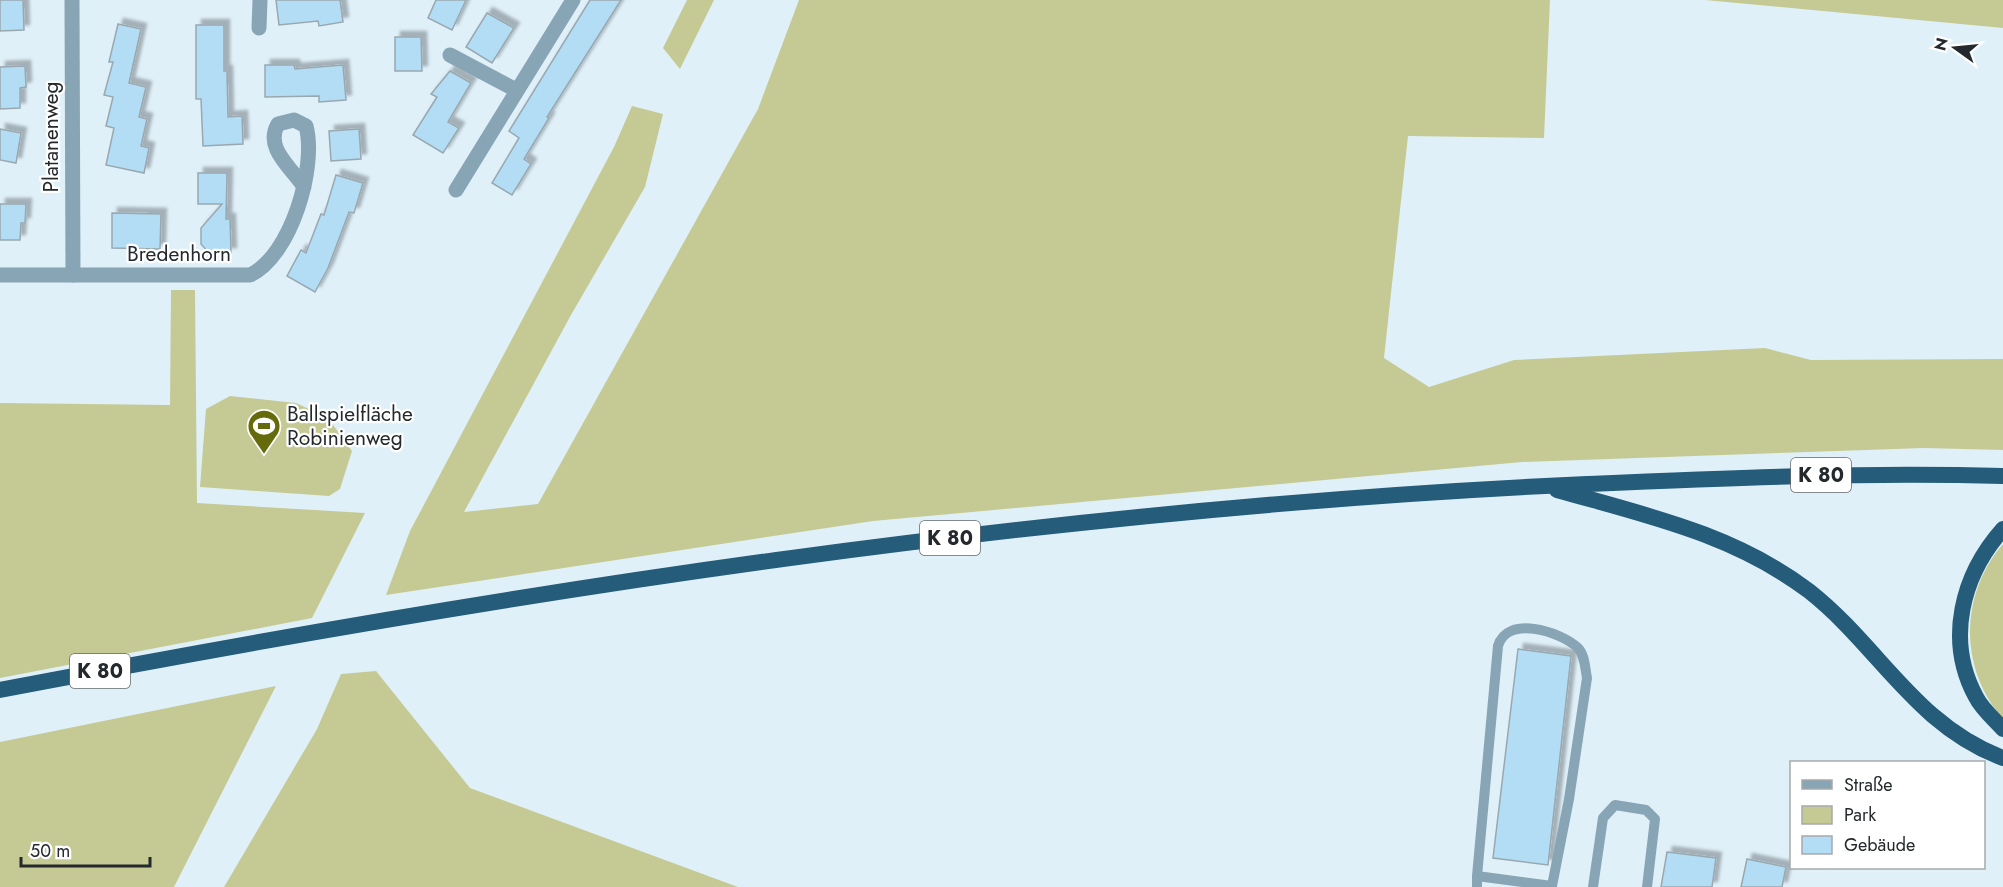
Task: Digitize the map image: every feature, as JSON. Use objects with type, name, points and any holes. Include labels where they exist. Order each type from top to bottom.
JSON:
[{"type":"highway","name":"K 80","points":[[0,690],[361,623],[863,548],[1192,511],[1542,486],[1747,476],[2003,476]]},
{"type":"highway","points":[[1542,486],[1694,528],[1736,546],[1776,568],[1809,591],[1842,622],[1929,714],[1960,737],[2003,758]]},
{"type":"highway","points":[[2003,529],[1971,574],[1965,591],[1960,628],[1967,678],[1977,699],[2003,729]]},
{"type":"street","name":"Platanenweg","points":[[72,0],[73,274]]},
{"type":"street","points":[[259,27],[260,0]]},
{"type":"street","points":[[456,189],[573,0]]},
{"type":"street","points":[[450,55],[516,90]]},
{"type":"street","name":"Bredenhorn","points":[[0,275],[250,275],[264,269],[294,221],[305,191],[304,187]]},
{"type":"lane","points":[[1522,628],[1545,632],[1578,648],[1584,660],[1587,678],[1569,799],[1552,886],[1477,881],[1500,638],[1509,631],[1522,628]]},
{"type":"lane","points":[[1593,887],[1603,818],[1615,805],[1646,810],[1655,819],[1647,887]]},
{"type":"green space","points":[[687,0],[714,0],[680,69],[663,48]]},
{"type":"green space","points":[[799,0],[1550,0],[1544,138],[1408,136],[1384,358],[1429,387],[1514,360],[1765,348],[1811,360],[2003,359],[2003,450],[1924,448],[1522,462],[873,521],[386,595],[410,531],[614,147],[632,106],[663,114],[645,187],[571,315],[464,512],[538,504],[758,109]]},
{"type":"green space","points":[[1705,0],[2003,0],[2003,28]]},
{"type":"green space","points":[[171,290],[195,290],[197,503],[365,513],[312,618],[0,678],[0,403],[170,405]]},
{"type":"green space","points":[[230,396],[296,403],[328,418],[352,451],[340,489],[329,496],[200,487],[206,409]]},
{"type":"green space","points":[[2003,544],[2003,719],[1978,678],[1972,655],[1970,632],[1972,609],[1978,586],[1989,564]]},
{"type":"green space","points":[[376,671],[470,788],[738,887],[224,887],[317,729],[341,674]]},
{"type":"green space","points":[[276,686],[174,887],[0,887],[0,742]]},
{"type":"building","points":[[0,0],[23,0],[24,30],[0,31]]},
{"type":"building","points":[[276,0],[340,0],[343,22],[319,26],[318,21],[279,25]]},
{"type":"building","points":[[436,0],[466,0],[452,30],[428,18]]},
{"type":"building","points":[[590,0],[621,0],[547,117],[549,118],[524,159],[531,164],[512,195],[492,183],[519,138],[509,131]]},
{"type":"building","points":[[487,13],[514,28],[492,63],[466,47]]},
{"type":"building","points":[[118,24],[141,29],[129,83],[146,87],[139,117],[147,119],[141,146],[149,148],[144,173],[106,165],[114,128],[106,126],[113,97],[104,95],[113,62],[109,62]]},
{"type":"building","points":[[196,25],[224,25],[224,71],[227,71],[228,117],[242,116],[243,144],[203,146],[201,99],[196,99]]},
{"type":"building","points":[[395,37],[421,37],[422,71],[395,71]]},
{"type":"building","points":[[265,65],[294,65],[295,69],[343,65],[346,100],[319,102],[319,96],[265,97]]},
{"type":"building","points":[[25,66],[26,87],[20,88],[20,108],[0,109],[0,67]]},
{"type":"building","points":[[450,71],[471,83],[448,122],[459,128],[443,153],[413,135],[437,97],[431,94]]},
{"type":"building","points":[[0,129],[21,133],[16,163],[0,160]]},
{"type":"building","points":[[359,129],[361,159],[331,161],[329,131]]},
{"type":"building","points":[[198,173],[227,173],[226,219],[230,219],[231,253],[209,253],[201,244],[201,228],[222,204],[198,204]]},
{"type":"building","points":[[336,175],[363,183],[354,213],[349,212],[328,268],[315,292],[287,276],[301,250],[306,253],[321,214],[324,215]]},
{"type":"building","points":[[0,204],[26,204],[25,223],[21,223],[20,240],[0,240]]},
{"type":"building","points":[[112,213],[161,214],[160,249],[112,248]]},
{"type":"building","points":[[1518,649],[1571,656],[1548,865],[1493,858]]},
{"type":"building","points":[[1667,852],[1716,858],[1712,887],[1661,887]]},
{"type":"building","points":[[1747,859],[1786,867],[1782,887],[1741,887]]},
{"type":"place","name":"Ballspielfläche Robinienweg","points":[[264,455]]}]
